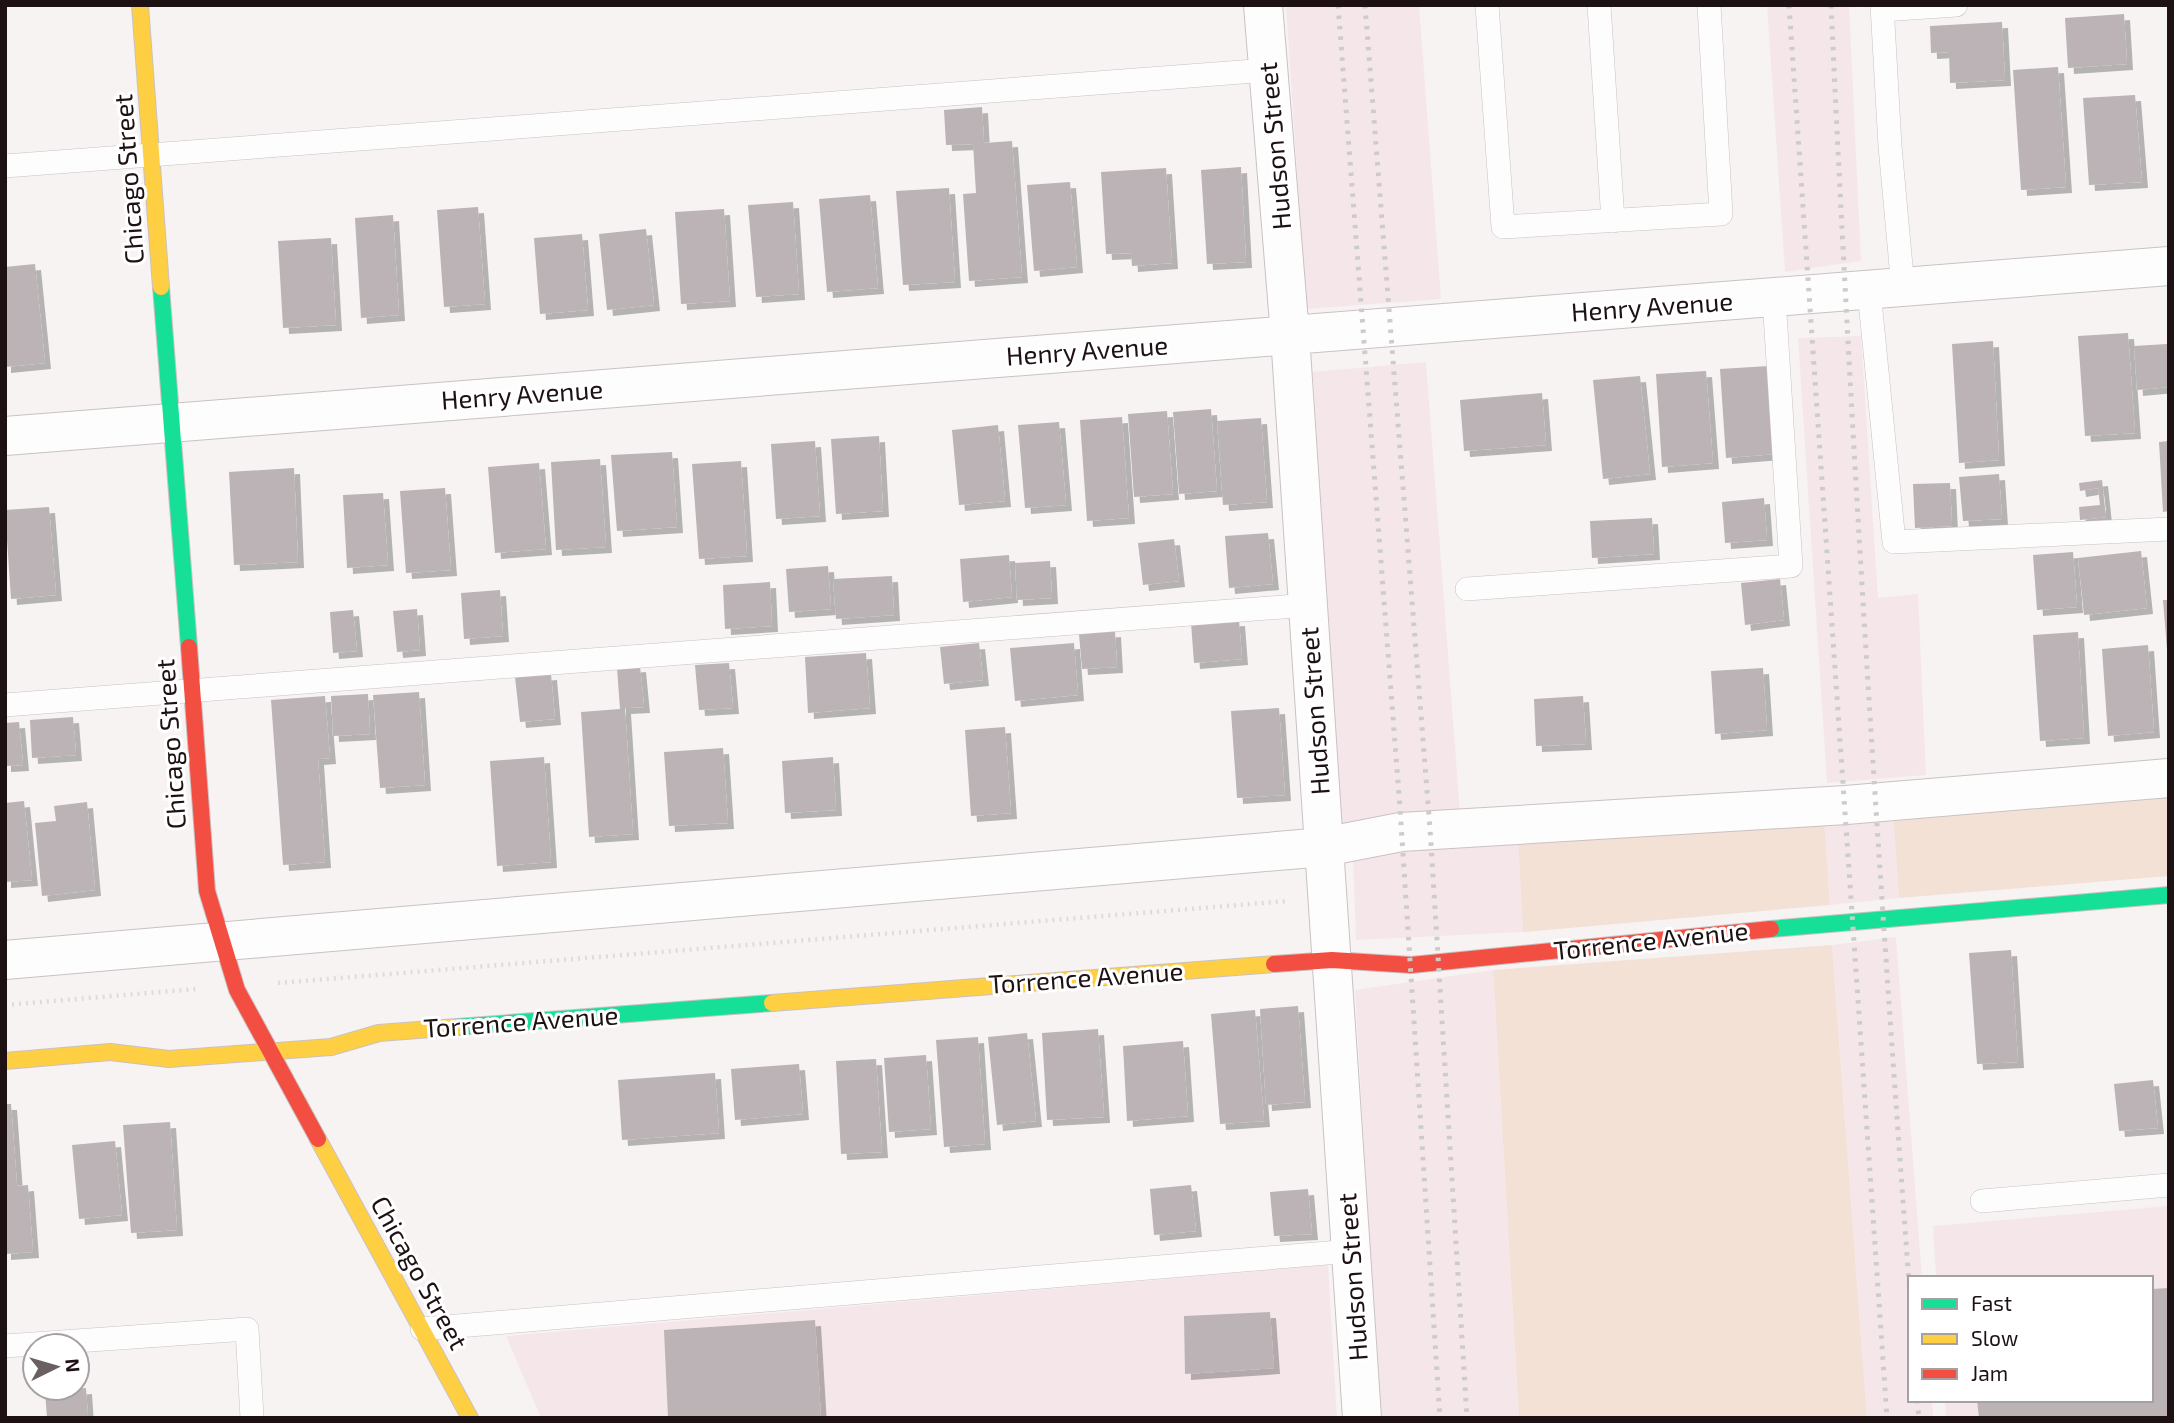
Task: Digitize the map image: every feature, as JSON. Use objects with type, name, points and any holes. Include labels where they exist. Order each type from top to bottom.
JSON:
[{"type":"street","name":"Chicago Street","points":[[140,5],[207,891],[237,990],[470,1418]]},
{"type":"street","name":"Hudson Street","points":[[1263,5],[1290,335],[1362,1418]]},
{"type":"street","name":"Henry Avenue","points":[[5,436],[2169,266]]},
{"type":"street","points":[[5,960],[1324,847],[1401,832],[1846,806],[2169,778]]},
{"type":"street","name":"Torrence Avenue","points":[[5,1061],[110,1052],[169,1059],[331,1047],[379,1032],[1332,960],[1410,965],[1873,920],[2169,895]]},
{"type":"lane","points":[[1487,5],[1503,227],[1721,215],[1709,5]]},
{"type":"lane","points":[[1599,5],[1613,221]]},
{"type":"lane","points":[[1956,5],[1882,7],[1890,146],[1886,289],[1894,542],[2169,529]]},
{"type":"lane","points":[[5,166],[1268,70]]},
{"type":"lane","points":[[1467,589],[1791,566],[1774,298]]},
{"type":"lane","points":[[5,705],[1308,605]]},
{"type":"lane","points":[[1982,1201],[2169,1185]]},
{"type":"lane","points":[[422,1329],[1351,1251]]},
{"type":"lane","points":[[5,1346],[247,1329],[252,1418]]},
{"type":"path","points":[[288,982],[1300,900]]},
{"type":"path","points":[[5,1005],[201,989]]},
{"type":"shaded area","points":[[1286,5],[1419,5],[1441,299],[1306,309]]},
{"type":"shaded area","points":[[1767,5],[1849,5],[1861,261],[1785,272]]},
{"type":"shaded area","points":[[1861,336],[1878,598],[1918,594],[1926,775],[1827,783],[1798,338]]},
{"type":"shaded area","points":[[1426,362],[1460,813],[1340,824],[1313,372]]},
{"type":"shaded area","points":[[2169,790],[2169,876],[1899,898],[1893,813]]},
{"type":"shaded area","points":[[1893,813],[1899,898],[1830,905],[1824,816]]},
{"type":"shaded area","points":[[1824,816],[1830,905],[1523,932],[1518,842]]},
{"type":"shaded area","points":[[1518,842],[1523,932],[1356,940],[1353,857],[1386,847]]},
{"type":"shaded area","points":[[1896,937],[1922,1276],[1908,1276],[1908,1402],[1932,1402],[1933,1418],[1867,1418],[1832,945]]},
{"type":"shaded area","points":[[1832,945],[1867,1418],[1519,1418],[1493,970]]},
{"type":"shaded area","points":[[1493,970],[1519,1418],[1380,1418],[1355,990]]},
{"type":"shaded area","points":[[2169,1206],[2169,1418],[1946,1418],[1945,1402],[2153,1402],[2153,1276],[1936,1276],[1933,1226]]},
{"type":"shaded area","points":[[1328,1265],[1337,1418],[541,1418],[506,1336]]},
{"type":"building","points":[[2124,14],[2127,64],[2068,68],[2065,18]]},
{"type":"building","points":[[2002,22],[2005,80],[1950,83],[1949,52],[1931,53],[1930,26]]},
{"type":"building","points":[[2058,67],[2066,187],[2021,190],[2013,70]]},
{"type":"building","points":[[2135,95],[2142,182],[2089,185],[2083,98]]},
{"type":"building","points":[[982,107],[984,143],[1012,141],[1022,277],[969,281],[963,194],[976,193],[973,144],[946,145],[944,110]]},
{"type":"building","points":[[1241,167],[1246,262],[1207,264],[1201,170]]},
{"type":"building","points":[[1166,168],[1172,263],[1132,266],[1131,253],[1106,254],[1101,172]]},
{"type":"building","points":[[1070,182],[1077,267],[1034,271],[1027,185]]},
{"type":"building","points":[[949,188],[955,282],[903,285],[896,191]]},
{"type":"building","points":[[870,195],[878,288],[827,292],[819,199]]},
{"type":"building","points":[[793,202],[799,294],[756,297],[748,205]]},
{"type":"building","points":[[478,207],[485,304],[444,307],[437,210]]},
{"type":"building","points":[[724,209],[730,301],[681,304],[675,212]]},
{"type":"building","points":[[393,215],[399,315],[361,318],[355,218]]},
{"type":"building","points":[[646,229],[654,305],[607,310],[599,234]]},
{"type":"building","points":[[582,234],[588,310],[540,314],[534,238]]},
{"type":"building","points":[[331,238],[336,325],[283,328],[278,241]]},
{"type":"building","points":[[35,264],[45,363],[5,367],[5,267]]},
{"type":"building","points":[[2128,333],[2135,433],[2085,436],[2078,336]]},
{"type":"building","points":[[1993,341],[1999,460],[1959,463],[1952,344]]},
{"type":"building","points":[[2167,344],[2169,387],[2137,390],[2134,346]]},
{"type":"building","points":[[1769,366],[1775,454],[1726,458],[1720,369]]},
{"type":"building","points":[[1706,371],[1713,463],[1662,467],[1656,374]]},
{"type":"building","points":[[1640,376],[1650,474],[1603,479],[1593,380]]},
{"type":"building","points":[[1542,393],[1546,445],[1464,451],[1460,400]]},
{"type":"building","points":[[1211,409],[1217,491],[1179,494],[1173,412]]},
{"type":"building","points":[[1167,411],[1173,494],[1134,497],[1128,414]]},
{"type":"building","points":[[1122,417],[1129,518],[1087,521],[1080,420]]},
{"type":"building","points":[[1261,418],[1267,502],[1223,505],[1217,421]]},
{"type":"building","points":[[1059,422],[1066,505],[1025,508],[1018,425]]},
{"type":"building","points":[[998,425],[1005,501],[959,505],[952,430]]},
{"type":"building","points":[[879,436],[883,511],[836,514],[831,439]]},
{"type":"building","points":[[815,441],[820,516],[776,519],[771,444]]},
{"type":"building","points":[[2169,441],[2169,511],[2163,512],[2159,442]]},
{"type":"building","points":[[672,452],[677,527],[617,531],[611,455]]},
{"type":"building","points":[[600,459],[606,547],[556,550],[551,462]]},
{"type":"building","points":[[741,461],[747,556],[699,559],[692,464]]},
{"type":"building","points":[[539,463],[546,549],[495,553],[488,467]]},
{"type":"building","points":[[294,468],[298,562],[234,565],[229,472]]},
{"type":"building","points":[[1999,474],[2002,519],[1963,521],[1959,477]]},
{"type":"building","points":[[2102,480],[2106,517],[2080,520],[2079,507],[2100,505],[2098,488],[2080,491],[2079,483]]},
{"type":"building","points":[[1950,483],[1952,526],[1915,528],[1913,484]]},
{"type":"building","points":[[445,488],[451,570],[406,573],[400,491]]},
{"type":"building","points":[[383,493],[388,565],[347,568],[343,495]]},
{"type":"building","points":[[1764,498],[1767,540],[1725,543],[1722,502]]},
{"type":"building","points":[[49,507],[56,595],[11,599],[5,510]]},
{"type":"building","points":[[1652,518],[1654,554],[1592,558],[1590,521]]},
{"type":"building","points":[[1268,533],[1273,584],[1229,588],[1225,536]]},
{"type":"building","points":[[1174,539],[1179,581],[1143,585],[1138,543]]},
{"type":"building","points":[[2141,551],[2147,608],[2084,615],[2078,558]]},
{"type":"building","points":[[2073,552],[2077,607],[2037,610],[2033,555]]},
{"type":"building","points":[[1009,555],[1012,597],[963,602],[960,559]]},
{"type":"building","points":[[1050,561],[1052,598],[1017,600],[1015,563]]},
{"type":"building","points":[[828,566],[831,609],[789,612],[786,569]]},
{"type":"building","points":[[892,576],[894,615],[836,619],[833,579]]},
{"type":"building","points":[[1780,579],[1784,620],[1745,625],[1741,583]]},
{"type":"building","points":[[770,582],[772,626],[725,629],[723,585]]},
{"type":"building","points":[[500,590],[503,636],[464,639],[461,593]]},
{"type":"building","points":[[2163,600],[2169,600],[2169,650],[2167,650]]},
{"type":"building","points":[[417,609],[420,650],[397,652],[393,611]]},
{"type":"building","points":[[353,610],[357,651],[333,653],[330,612]]},
{"type":"building","points":[[1239,620],[1242,659],[1194,663],[1191,623]]},
{"type":"building","points":[[1115,631],[1117,667],[1082,669],[1079,634]]},
{"type":"building","points":[[2078,632],[2084,738],[2040,741],[2033,635]]},
{"type":"building","points":[[979,643],[983,680],[944,684],[940,647]]},
{"type":"building","points":[[1074,643],[1078,695],[1015,701],[1010,648]]},
{"type":"building","points":[[2148,645],[2154,732],[2108,736],[2102,649]]},
{"type":"building","points":[[866,653],[870,708],[808,713],[805,657]]},
{"type":"building","points":[[729,663],[733,708],[699,710],[695,665]]},
{"type":"building","points":[[640,666],[644,707],[625,708],[633,834],[589,837],[581,712],[620,709],[617,668]]},
{"type":"building","points":[[1763,668],[1767,730],[1715,734],[1711,671]]},
{"type":"building","points":[[551,674],[555,719],[520,722],[515,677]]},
{"type":"building","points":[[419,692],[425,785],[380,788],[373,695]]},
{"type":"building","points":[[368,694],[370,734],[333,736],[331,696]]},
{"type":"building","points":[[325,696],[330,758],[318,759],[325,862],[283,865],[271,700]]},
{"type":"building","points":[[1583,696],[1586,744],[1536,746],[1534,699]]},
{"type":"building","points":[[1279,708],[1285,795],[1237,798],[1231,711]]},
{"type":"building","points":[[73,717],[76,755],[32,758],[30,720]]},
{"type":"building","points":[[19,722],[23,765],[5,766],[5,723]]},
{"type":"building","points":[[1005,727],[1011,813],[971,816],[965,730]]},
{"type":"building","points":[[723,748],[728,823],[669,826],[664,752]]},
{"type":"building","points":[[544,757],[551,862],[497,866],[490,761]]},
{"type":"building","points":[[833,757],[836,810],[785,813],[782,761]]},
{"type":"building","points":[[24,801],[32,880],[5,882],[5,803]]},
{"type":"building","points":[[87,802],[95,890],[42,896],[35,823],[56,821],[54,806]]},
{"type":"building","points":[[2011,950],[2018,1062],[1977,1064],[1969,953]]},
{"type":"building","points":[[1298,1006],[1305,1102],[1266,1105],[1260,1009]]},
{"type":"building","points":[[1255,1010],[1264,1121],[1220,1124],[1211,1014]]},
{"type":"building","points":[[1098,1029],[1104,1117],[1047,1120],[1042,1033]]},
{"type":"building","points":[[1027,1033],[1036,1121],[997,1125],[988,1037]]},
{"type":"building","points":[[978,1037],[985,1144],[944,1147],[936,1040]]},
{"type":"building","points":[[1183,1041],[1188,1116],[1127,1121],[1123,1046]]},
{"type":"building","points":[[926,1055],[931,1129],[889,1132],[884,1058]]},
{"type":"building","points":[[876,1059],[882,1152],[841,1154],[836,1061]]},
{"type":"building","points":[[799,1064],[803,1114],[735,1120],[731,1069]]},
{"type":"building","points":[[715,1073],[719,1133],[622,1140],[618,1080]]},
{"type":"building","points":[[2153,1080],[2158,1128],[2119,1131],[2114,1084]]},
{"type":"building","points":[[5,1104],[11,1104],[17,1186],[28,1185],[33,1252],[5,1254]]},
{"type":"building","points":[[170,1122],[177,1230],[131,1233],[123,1125]]},
{"type":"building","points":[[115,1141],[122,1215],[79,1219],[72,1145]]},
{"type":"building","points":[[1191,1185],[1196,1231],[1154,1235],[1150,1189]]},
{"type":"building","points":[[1308,1189],[1312,1234],[1274,1236],[1270,1192]]},
{"type":"building","points":[[2169,1288],[2169,1418],[1979,1418],[1977,1402],[2153,1402],[2153,1289]]},
{"type":"building","points":[[1270,1312],[1274,1368],[1185,1374],[1184,1316]]},
{"type":"building","points":[[815,1320],[821,1418],[668,1418],[664,1330]]},
{"type":"building","points":[[46,1402],[87,1402],[88,1418],[47,1418]]},
{"type":"railway","points":[[1338,5],[1400,808],[1440,1418]]},
{"type":"railway","points":[[1365,5],[1430,829],[1467,1418]]},
{"type":"railway","points":[[1789,5],[1887,1418]]},
{"type":"railway","points":[[1831,5],[1866,651],[1909,1276]]},
{"type":"railway","points":[[1917,1402],[1919,1418]]},
{"type":"traffic: fast","points":[[161,287],[189,647]]},
{"type":"traffic: fast","points":[[1771,929],[2169,895]]},
{"type":"traffic: fast","points":[[457,1027],[772,1003]]},
{"type":"traffic: slow","points":[[140,5],[161,287]]},
{"type":"traffic: slow","points":[[772,1003],[1274,964]]},
{"type":"traffic: slow","points":[[5,1061],[110,1052],[169,1059],[331,1047],[379,1033],[457,1027]]},
{"type":"traffic: slow","points":[[318,1139],[470,1418]]},
{"type":"traffic: jam","points":[[189,647],[207,891],[237,990],[318,1139]]},
{"type":"traffic: jam","points":[[1274,964],[1332,960],[1411,965],[1771,929]]}]
